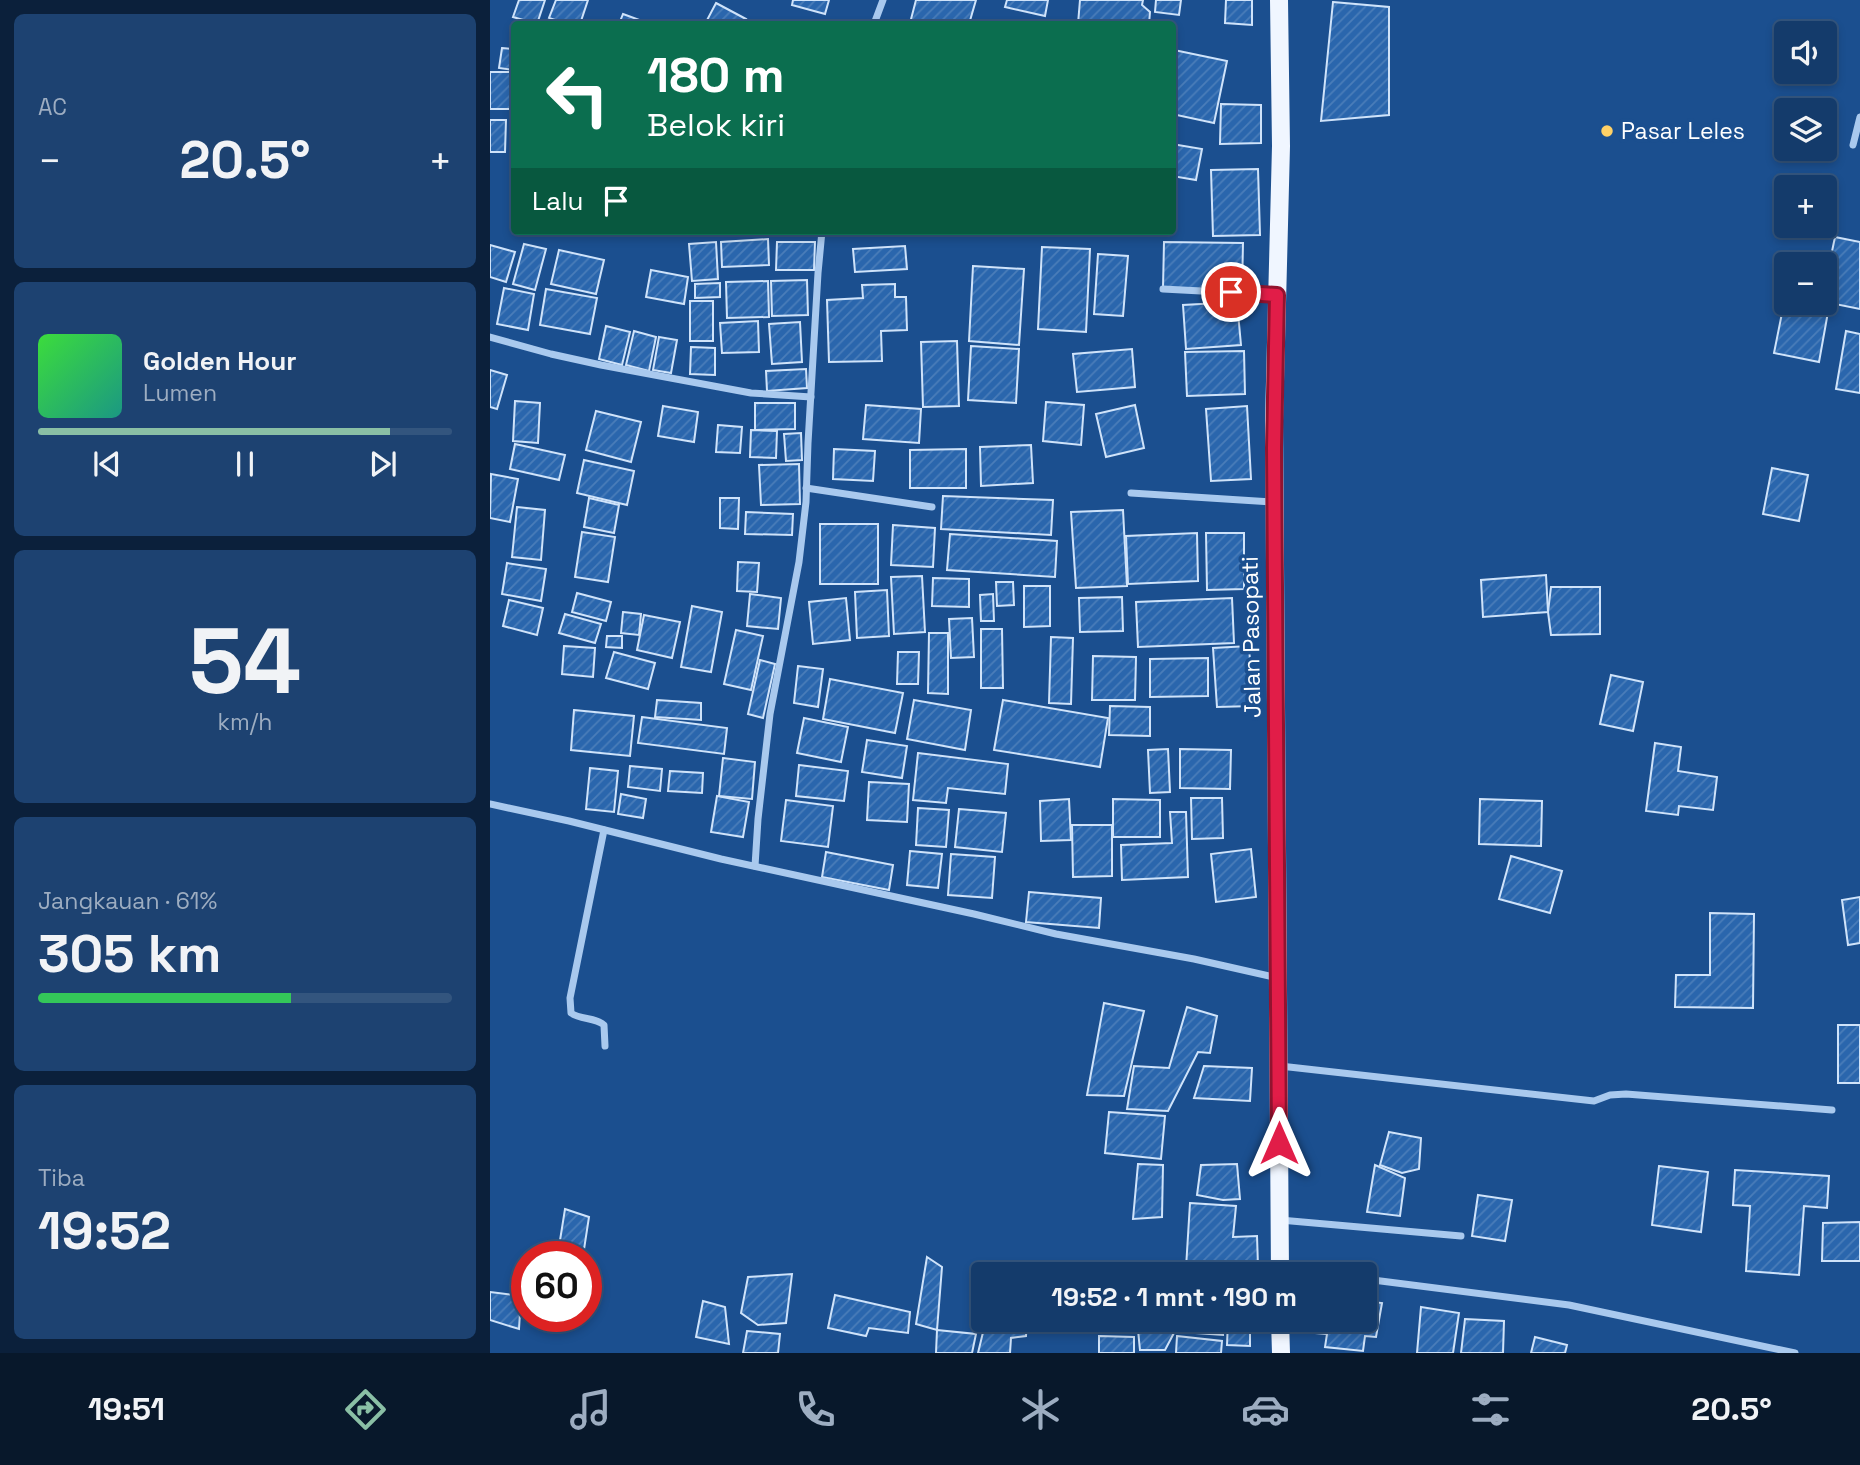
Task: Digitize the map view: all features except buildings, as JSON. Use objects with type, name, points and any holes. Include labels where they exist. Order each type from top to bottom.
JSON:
[{"type":"main road","name":"Jalan Pasopati","points":[[1279,0],[1280,146],[1274,502],[1280,1262]]},
{"type":"main road","points":[[1280,1332],[1281,1353]]},
{"type":"street","points":[[875,21],[883,0]]},
{"type":"street","points":[[1853,145],[1860,117]]},
{"type":"street","points":[[755,866],[770,714],[799,562],[822,235]]},
{"type":"street","points":[[1163,289],[1277,295]]},
{"type":"street","points":[[490,337],[601,365],[751,393],[811,397]]},
{"type":"street","points":[[806,488],[932,507]]},
{"type":"street","points":[[1131,493],[1274,502]]},
{"type":"street","points":[[490,804],[1056,934],[1194,959],[1278,978]]},
{"type":"street","points":[[604,830],[569,1007],[576,1017],[604,1024],[606,1046]]},
{"type":"street","points":[[1279,1066],[1594,1101],[1609,1095],[1626,1094],[1832,1110]]},
{"type":"street","points":[[1279,1220],[1461,1236]]},
{"type":"street","points":[[1377,1281],[1569,1305],[1795,1353]]},
{"type":"place","name":"Pasar Leles","points":[[1607,131]]},
{"type":"route","points":[[1231,292],[1277,295],[1274,448],[1279,1143]]}]
